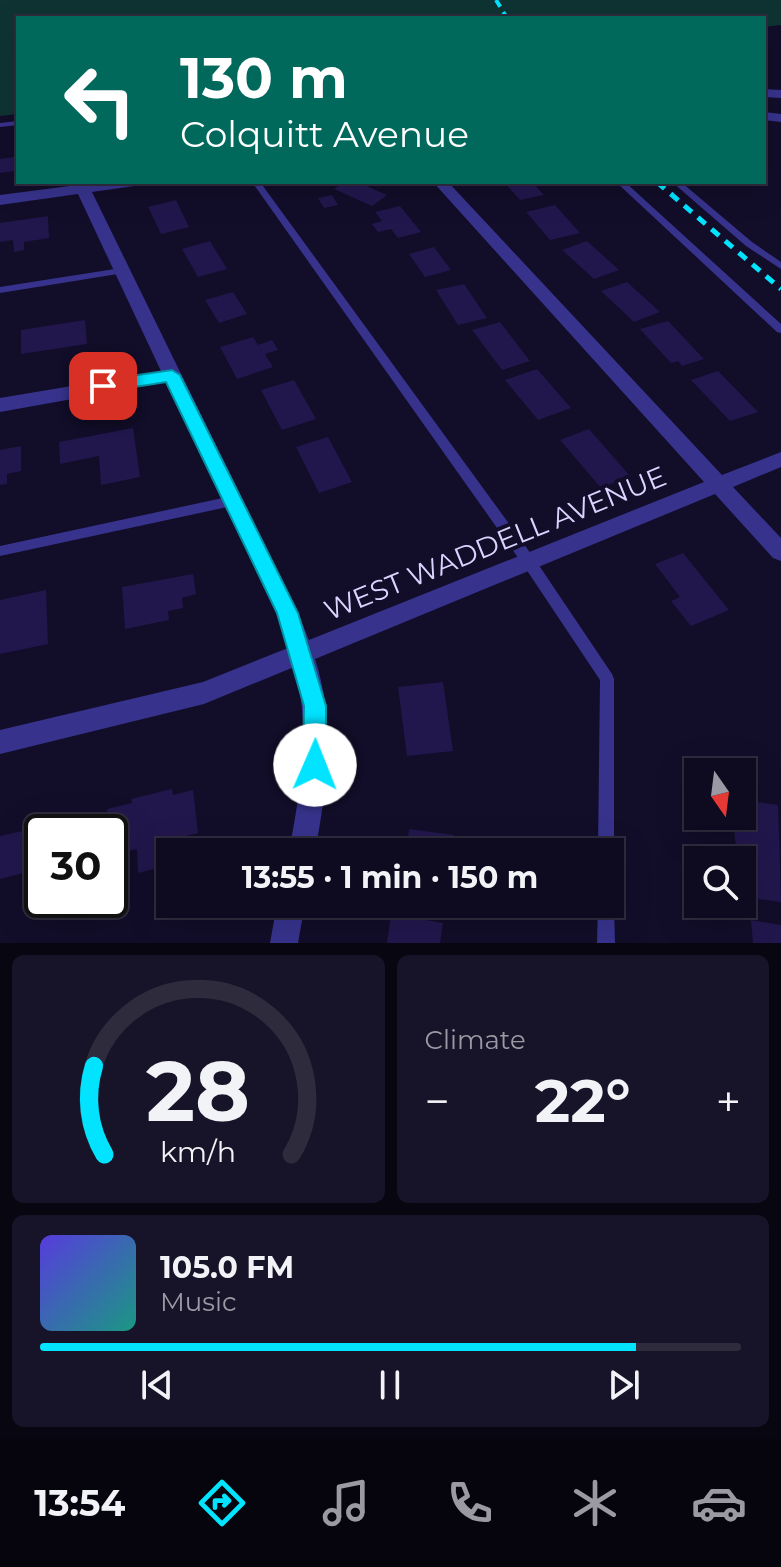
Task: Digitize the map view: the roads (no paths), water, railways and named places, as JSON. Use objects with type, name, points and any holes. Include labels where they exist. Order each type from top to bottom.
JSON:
[{"type":"street","points":[[0,200],[119,184]]},
{"type":"street","points":[[442,184],[781,552]]},
{"type":"street","points":[[83,189],[287,613],[302,655],[315,706],[316,736],[313,794],[305,838]]},
{"type":"street","points":[[0,405],[172,375]]},
{"type":"street","name":"WEST WADDELL AVENUE","points":[[0,742],[204,693],[781,459]]},
{"type":"street","points":[[284,943],[288,918]]},
{"type":"lane","points":[[257,184],[529,562],[607,679],[606,838]]},
{"type":"lane","points":[[622,184],[781,330]]},
{"type":"lane","points":[[678,184],[749,244],[781,266]]},
{"type":"lane","points":[[0,290],[121,271]]},
{"type":"lane","points":[[0,551],[232,501]]},
{"type":"lane","points":[[606,918],[606,943]]},
{"type":"railway","points":[[496,0],[506,16]]},
{"type":"railway","points":[[659,184],[781,289]]}]
